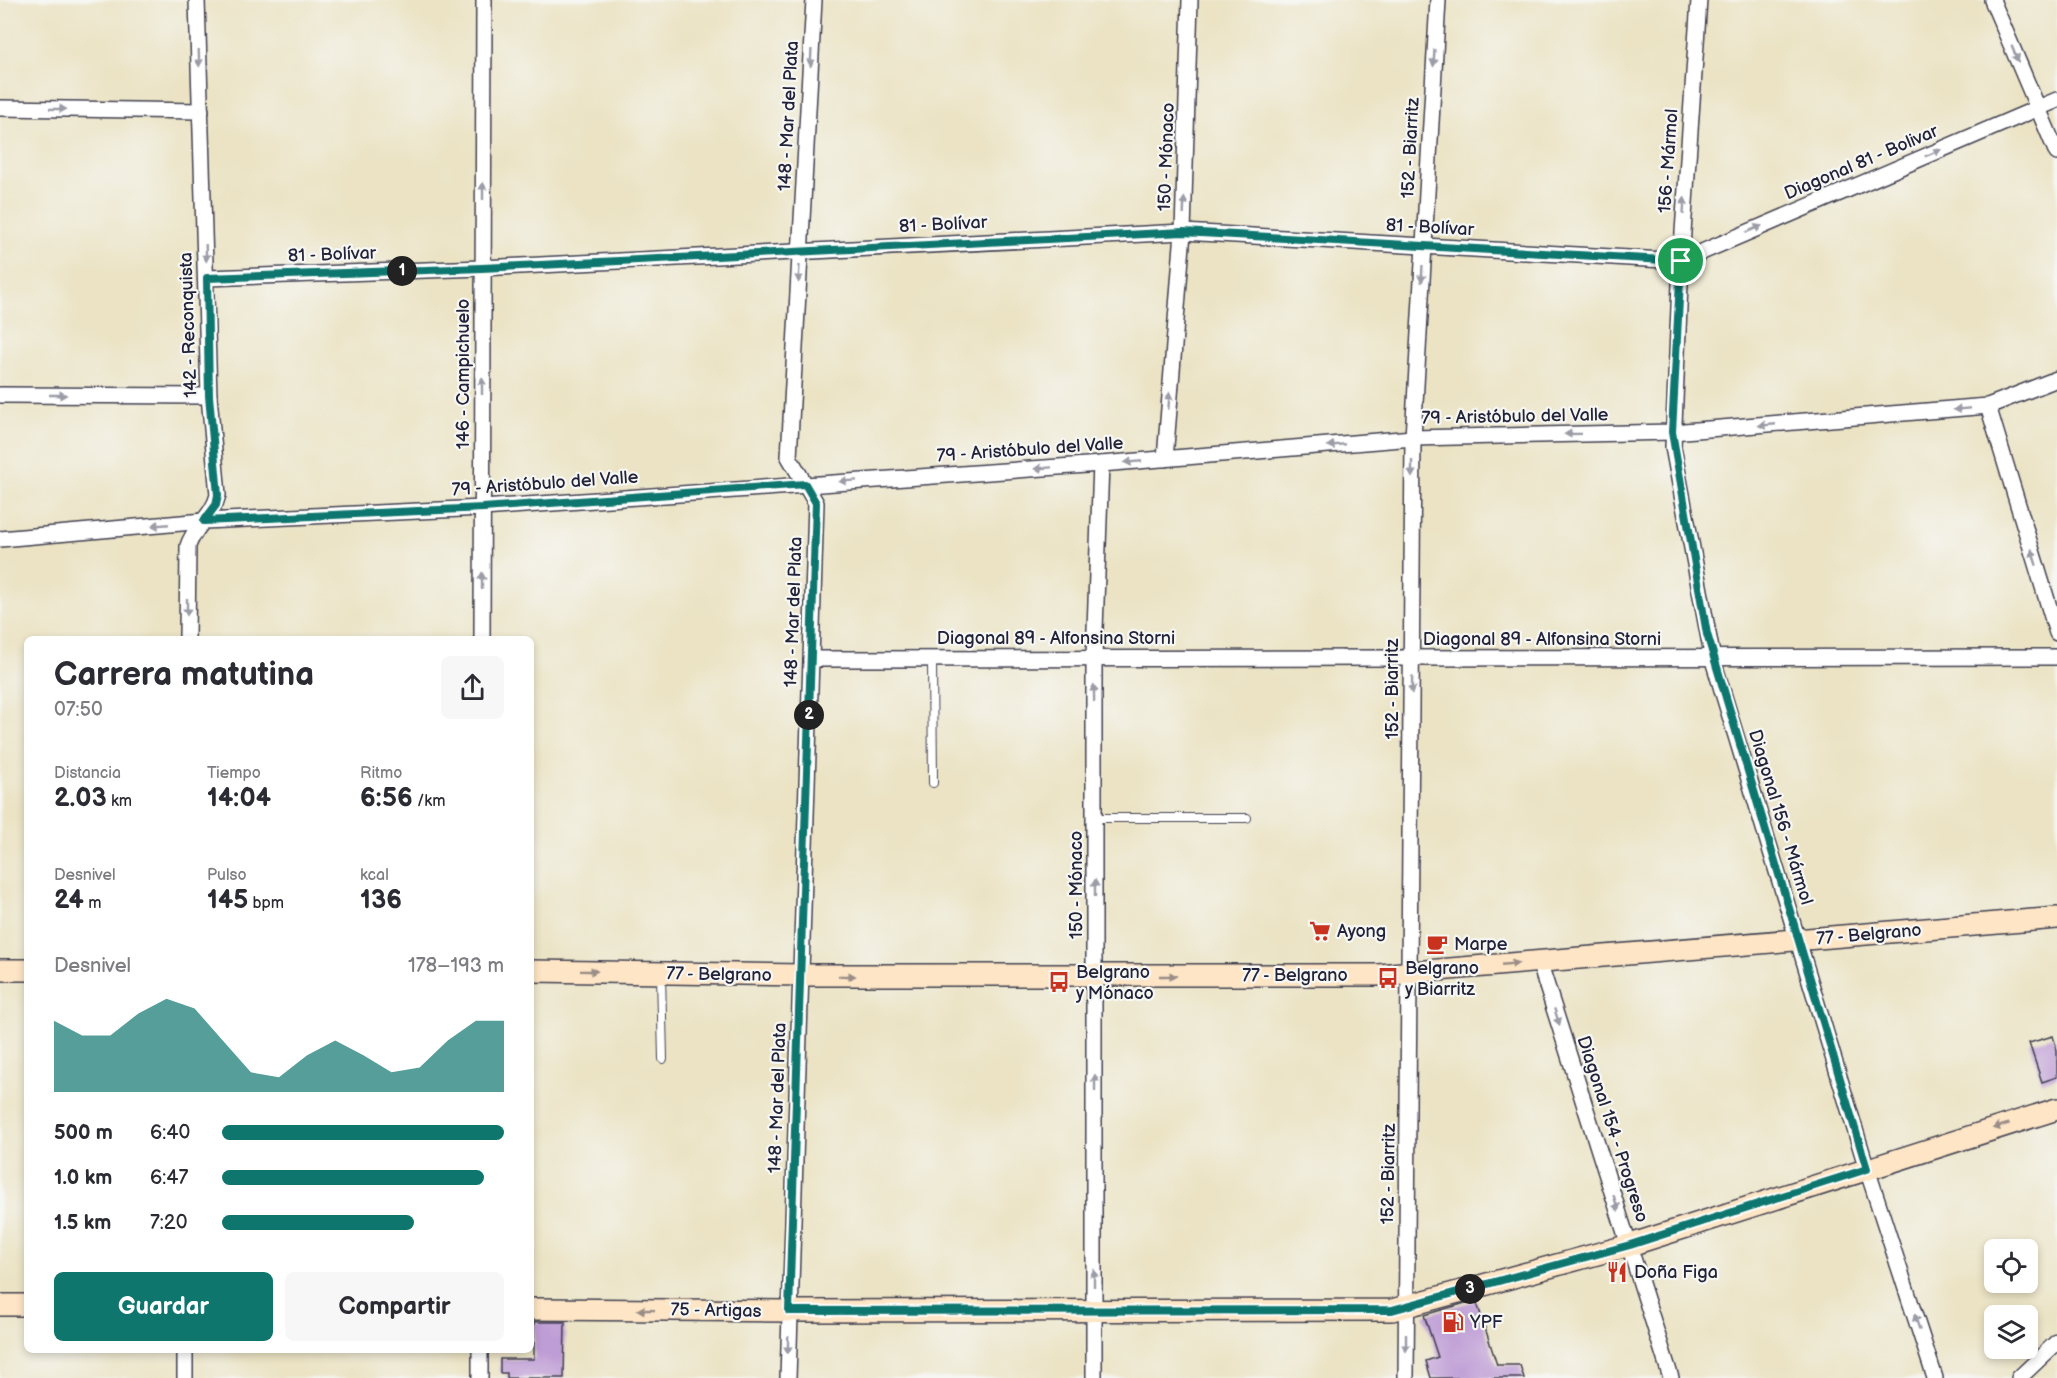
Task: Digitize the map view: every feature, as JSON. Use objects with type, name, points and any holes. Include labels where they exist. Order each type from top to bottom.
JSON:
[{"type":"street","name":"142 - Reconquista","points":[[187,636],[187,553],[191,535],[216,505],[218,495],[209,396],[197,0]]},
{"type":"street","name":"146 - Campichuelo","points":[[482,636],[484,0]]},
{"type":"street","name":"148 - Mar del Plata","points":[[788,1378],[816,503],[789,457],[814,0]]},
{"type":"street","name":"150 - Mónaco","points":[[1165,459],[1183,232],[1190,0]]},
{"type":"street","name":"152 - Biarritz","points":[[1406,1378],[1413,438],[1438,0]]},
{"type":"street","name":"156 - Mármol","points":[[1672,432],[1699,0]]},
{"type":"street","points":[[1992,0],[2057,153]]},
{"type":"street","name":"Diagonal 81 - Bolivar","points":[[1681,261],[2057,100]]},
{"type":"street","points":[[0,108],[201,111]]},
{"type":"street","name":"81 - Bolívar","points":[[207,278],[482,268],[1183,232],[1681,261]]},
{"type":"street","name":"79 - Aristóbulo del Valle","points":[[0,539],[204,521],[483,508],[1101,464],[1413,438],[1672,432],[1988,406],[2057,379]]},
{"type":"street","points":[[0,395],[209,396]]},
{"type":"street","points":[[1988,406],[2057,633]]},
{"type":"street","name":"Diagonal 156 - Mármol","points":[[1672,432],[1713,660],[1867,1169],[1935,1378]]},
{"type":"street","name":"150 - Mónaco","points":[[1094,1378],[1096,818],[1094,657],[1101,464]]},
{"type":"street","name":"Diagonal 89 - Alfonsina Storni","points":[[811,659],[1412,657],[1713,660],[2057,657]]},
{"type":"street","name":"77 - Belgrano","points":[[534,971],[1095,976],[1409,973],[2057,918]]},
{"type":"street","name":"Diagonal 154 - Progreso","points":[[1539,961],[1671,1378]]},
{"type":"street","points":[[0,970],[24,970]]},
{"type":"street","name":"75 - Artigas","points":[[534,1309],[1392,1310],[1630,1245],[2057,1109]]},
{"type":"street","points":[[0,1305],[24,1305]]},
{"type":"street","points":[[2019,1378],[2057,1342]]},
{"type":"street","points":[[184,1378],[185,1353]]},
{"type":"street","points":[[480,1353],[480,1378]]},
{"type":"lane","points":[[932,658],[933,783]]},
{"type":"lane","points":[[1096,818],[1246,818]]},
{"type":"lane","points":[[661,972],[663,1059]]},
{"type":"building","points":[[2053,1036],[2057,1050],[2057,1077],[2042,1082],[2029,1043]]},
{"type":"building","points":[[1476,1300],[1497,1365],[1520,1365],[1524,1378],[1431,1378],[1426,1361],[1438,1357],[1424,1315]]},
{"type":"building","points":[[534,1322],[565,1322],[564,1378],[507,1378],[507,1373],[500,1373],[500,1359],[534,1359]]},
{"type":"place","name":"Ayong","points":[[1320,931]]},
{"type":"place","name":"Marpe","points":[[1437,944]]},
{"type":"place","name":"Belgrano y Biarritz","points":[[1388,978]]},
{"type":"place","name":"Belgrano y Mónaco","points":[[1059,982]]},
{"type":"place","name":"Doña Figa","points":[[1617,1272]]},
{"type":"place","name":"YPF","points":[[1453,1322]]},
{"type":"route","points":[[1183,232],[1681,261],[1673,447],[1707,634],[1867,1169],[1630,1245],[1392,1310],[789,1311],[816,503],[805,484],[483,508],[204,521],[216,505],[218,495],[209,396],[207,278],[482,268],[1183,232]]}]
